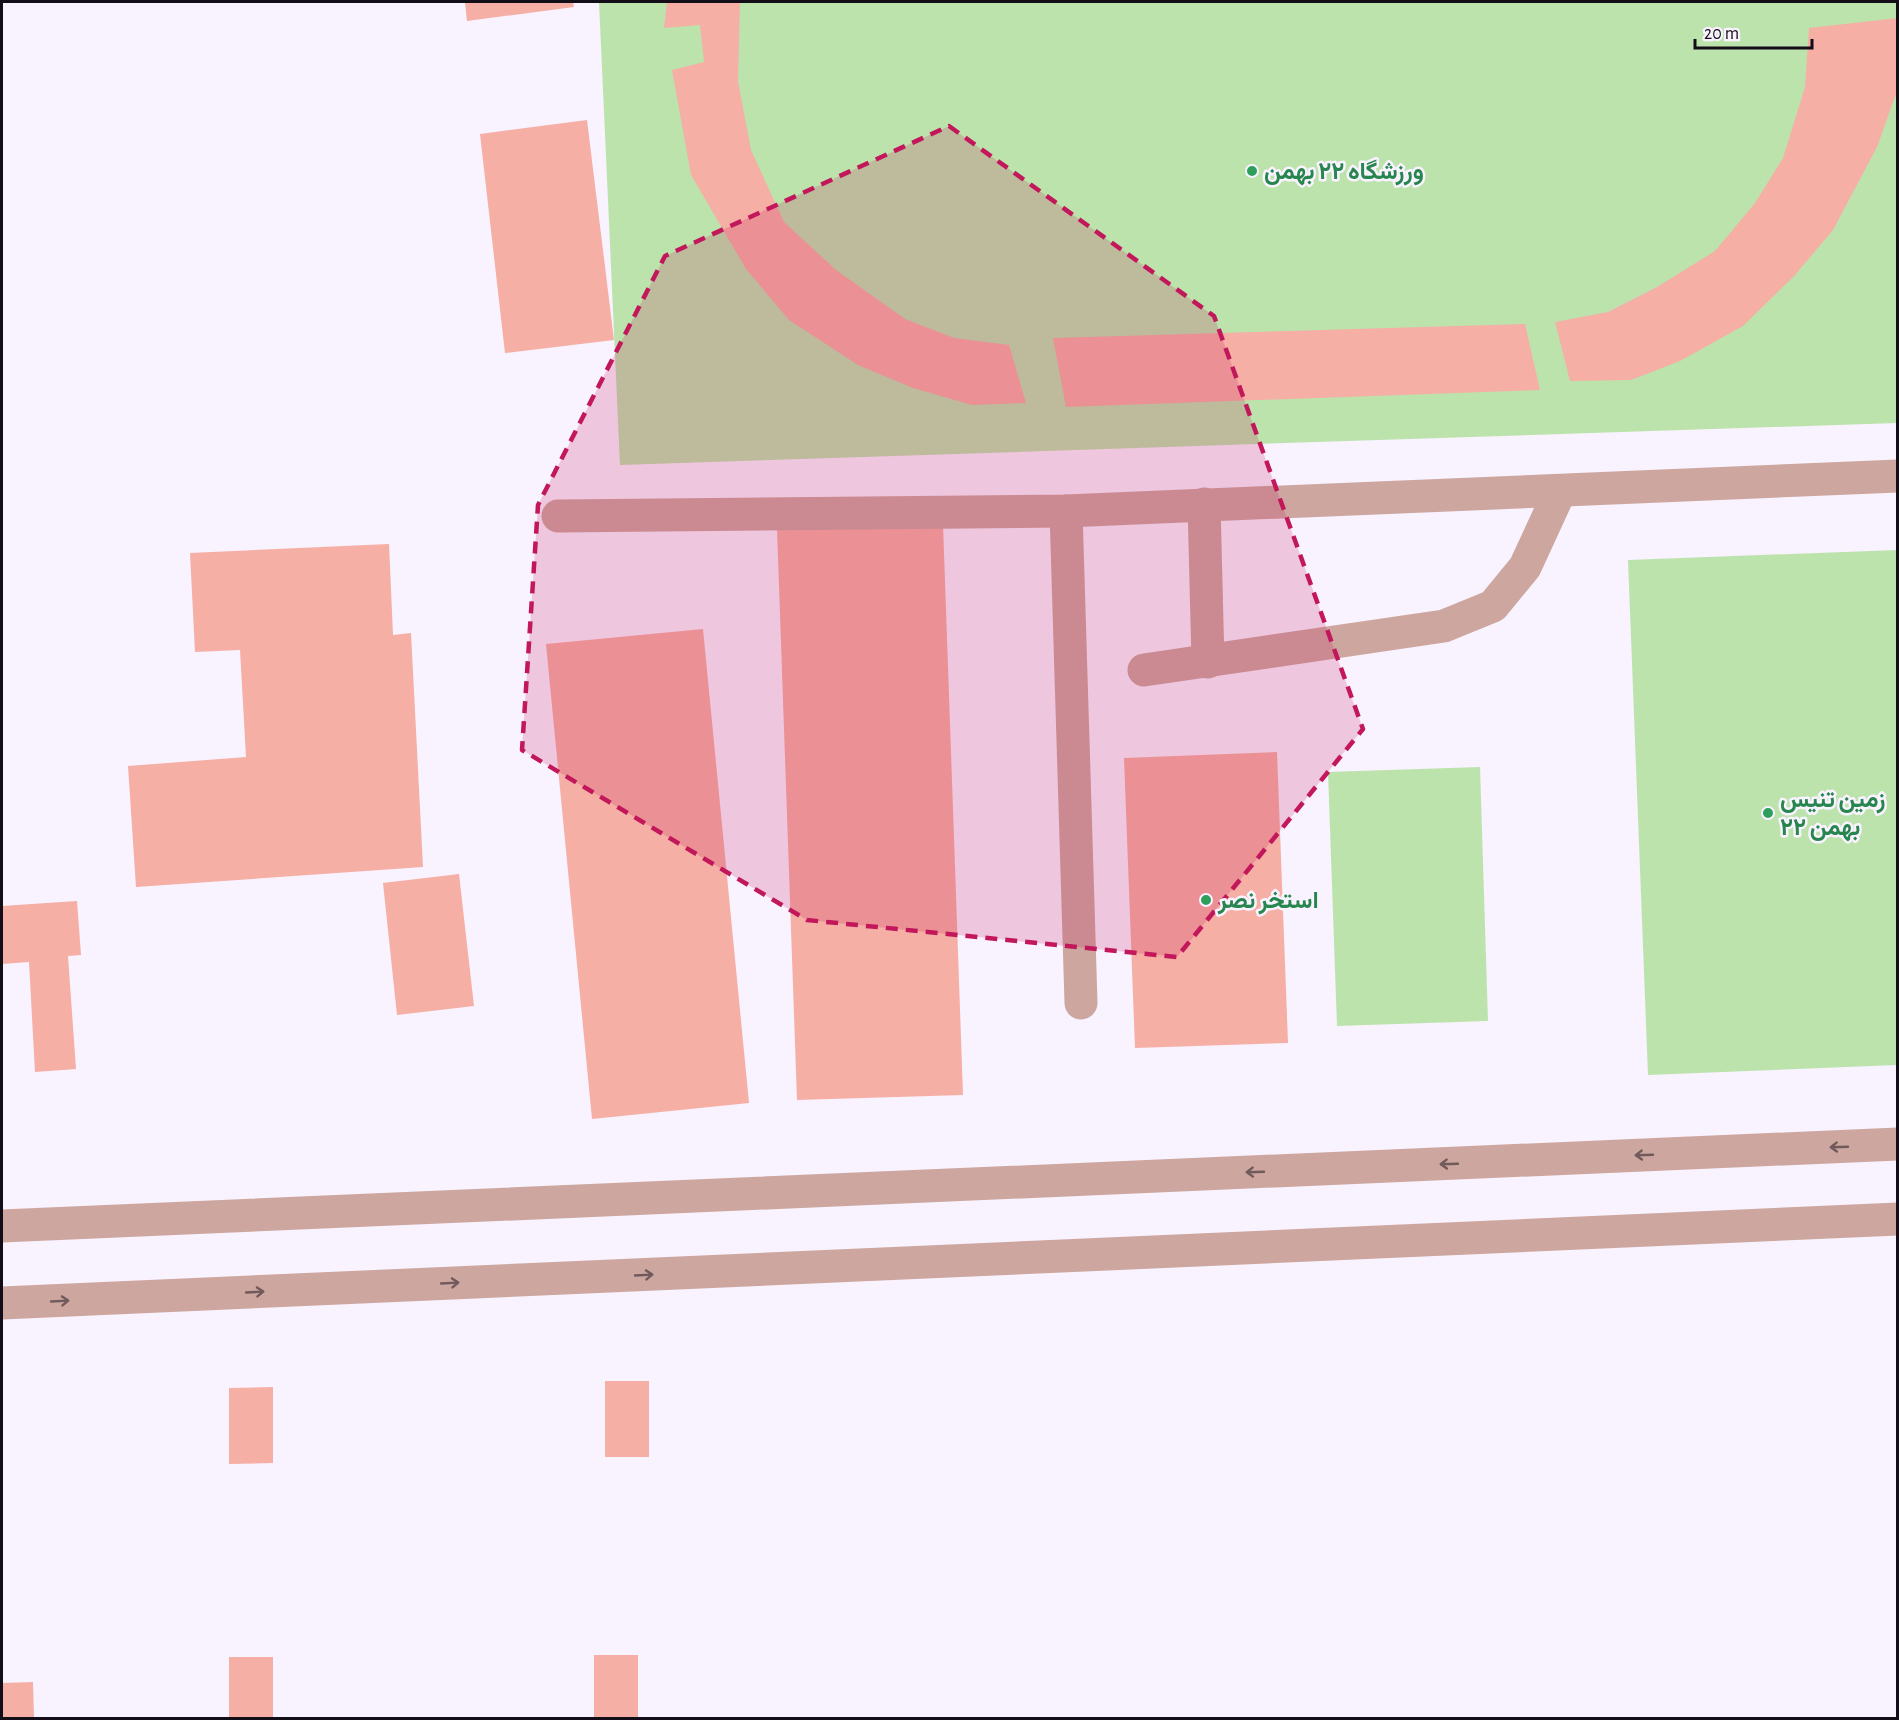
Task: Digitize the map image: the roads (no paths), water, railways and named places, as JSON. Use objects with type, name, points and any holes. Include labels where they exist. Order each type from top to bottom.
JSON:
[{"type":"lane","points":[[558,516],[1066,511],[1898,476]]},
{"type":"lane","points":[[1144,670],[1444,626],[1493,606],[1525,567],[1560,491]]},
{"type":"lane","points":[[1204,504],[1208,662]]},
{"type":"lane","points":[[1066,511],[1081,1003]]},
{"type":"lane","points":[[2,1226],[1898,1144]]},
{"type":"lane","points":[[2,1303],[1898,1219]]},
{"type":"place","name":"ورزشگاه ۲۲ بهمن","points":[[1252,171]]},
{"type":"place","name":"زمین تنیس ۲۲ بهمن","points":[[1768,813]]},
{"type":"place","name":"استخر نصر","points":[[1206,900]]}]
